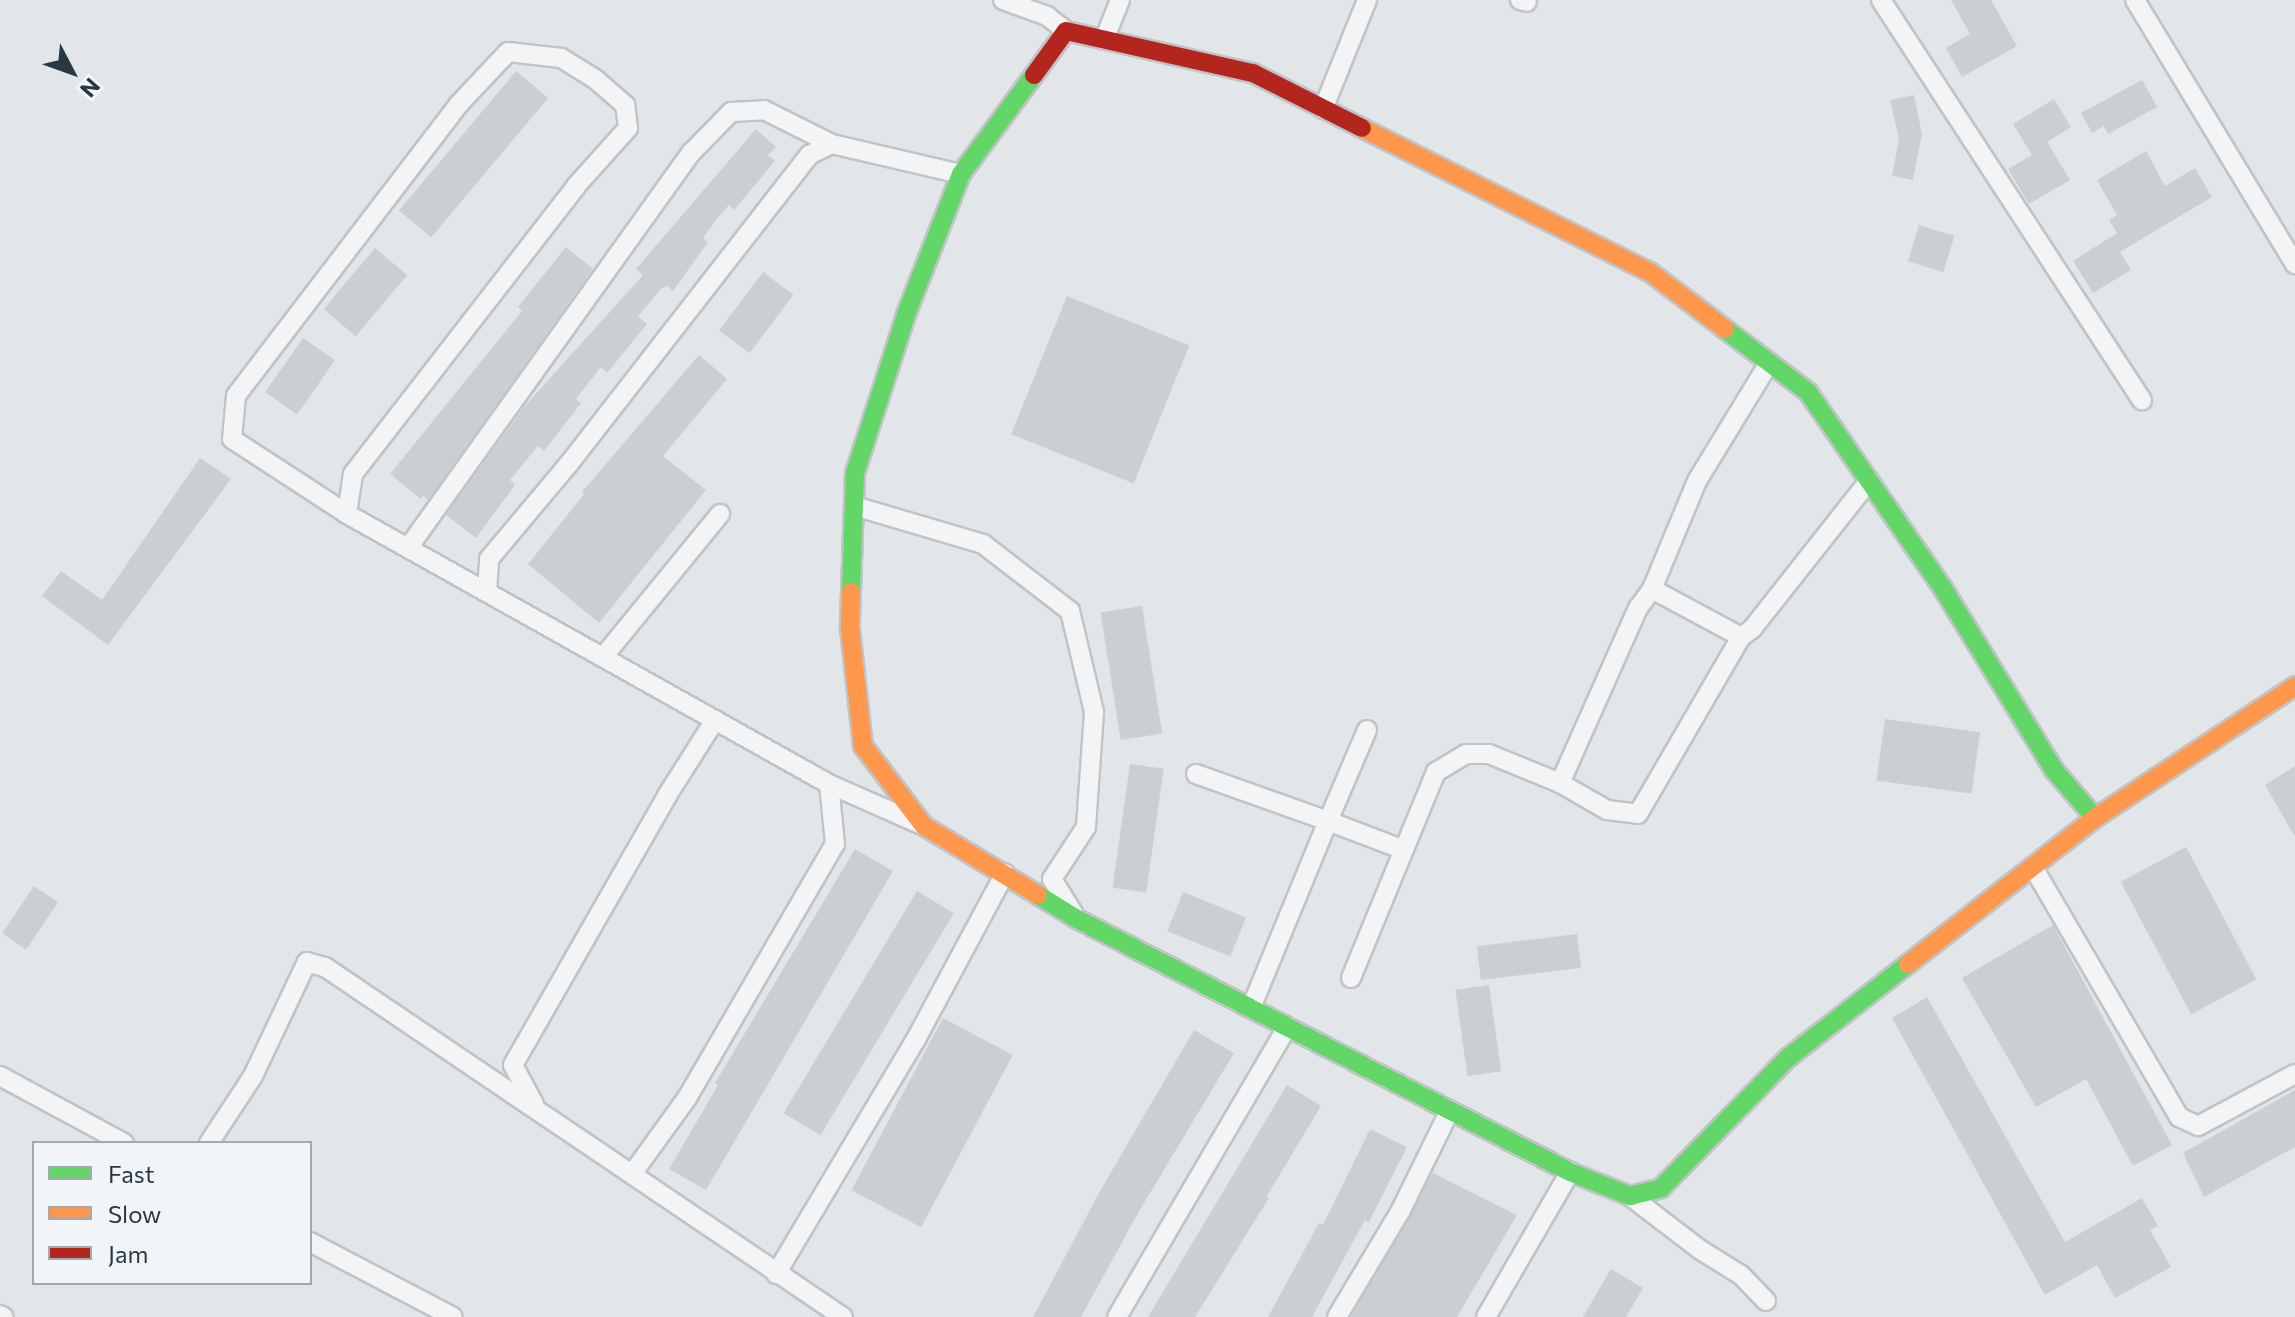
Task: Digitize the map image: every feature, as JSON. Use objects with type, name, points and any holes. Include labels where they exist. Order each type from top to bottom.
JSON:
[{"type":"street","points":[[1003,0],[1047,16],[1066,31],[1253,73],[1650,272],[1808,392],[1942,587],[2054,770],[2095,818]]},
{"type":"street","points":[[1104,40],[1120,0]]},
{"type":"street","points":[[1323,109],[1367,0]]},
{"type":"street","points":[[1881,0],[2142,401]]},
{"type":"street","points":[[2135,0],[2295,264]]},
{"type":"street","points":[[924,826],[863,746],[850,629],[855,473],[907,312],[961,174],[1066,31]]},
{"type":"street","points":[[347,514],[353,474],[576,186],[628,128],[625,105],[595,79],[561,58],[508,52],[459,104],[236,396],[232,439],[347,514],[829,784],[924,826],[1077,919],[1570,1172],[1630,1196],[1699,1249],[1741,1275],[1766,1301]]},
{"type":"street","points":[[408,548],[692,152],[731,112],[764,110],[832,144],[961,174]]},
{"type":"street","points":[[487,591],[489,559],[568,465],[809,155],[832,144]]},
{"type":"street","points":[[1560,783],[1638,608],[1652,589],[1697,481],[1769,363]]},
{"type":"street","points":[[1351,978],[1436,772],[1466,754],[1489,754],[1560,783],[1607,810],[1638,814],[1741,637],[1752,629],[1869,481]]},
{"type":"street","points":[[854,506],[983,544],[1070,611],[1094,712],[1086,827],[1052,879],[1077,919]]},
{"type":"street","points":[[603,657],[720,514]]},
{"type":"street","points":[[1652,589],[1741,637]]},
{"type":"street","points":[[1630,1196],[1661,1188],[1789,1057],[2095,818],[2295,686]]},
{"type":"street","points":[[535,1106],[513,1065],[668,794],[715,720]]},
{"type":"street","points":[[1251,1008],[1367,730]]},
{"type":"street","points":[[1196,774],[1404,850]]},
{"type":"street","points":[[632,1174],[687,1098],[835,844],[829,784]]},
{"type":"street","points":[[2033,867],[2179,1117],[2198,1126],[2295,1074]]},
{"type":"street","points":[[776,1274],[916,1039],[1005,873]]},
{"type":"street","points":[[210,1141],[253,1076],[307,962],[325,967],[843,1317]]},
{"type":"street","points":[[1117,1317],[1287,1027]]},
{"type":"street","points":[[0,1076],[120,1141]]},
{"type":"street","points":[[1337,1317],[1401,1210],[1450,1110]]},
{"type":"street","points":[[1486,1317],[1570,1172]]},
{"type":"street","points":[[312,1243],[453,1317]]},
{"type":"building","points":[[1951,0],[1991,0],[2017,46],[1962,77],[1946,48],[1970,34]]},
{"type":"building","points":[[516,71],[548,98],[431,237],[399,210]]},
{"type":"building","points":[[2142,80],[2157,107],[2108,134],[2104,126],[2092,133],[2081,113]]},
{"type":"building","points":[[1914,95],[1922,134],[1913,180],[1892,176],[1899,139],[1890,100]]},
{"type":"building","points":[[2054,99],[2071,127],[2047,142],[2070,180],[2029,204],[2008,169],[2032,155],[2013,124]]},
{"type":"building","points":[[756,129],[776,147],[768,155],[775,161],[734,210],[729,205],[716,220],[703,238],[708,242],[673,291],[667,286],[661,289],[638,316],[647,324],[607,373],[601,367],[576,399],[581,403],[544,451],[538,446],[510,480],[515,485],[476,538],[446,515],[524,407],[643,275],[636,269]]},
{"type":"building","points":[[2146,151],[2165,186],[2195,168],[2212,197],[2120,252],[2131,270],[2093,293],[2073,261],[2117,233],[2109,220],[2117,215],[2097,180]]},
{"type":"building","points":[[1919,225],[1954,236],[1943,272],[1908,261]]},
{"type":"building","points":[[566,247],[593,269],[428,500],[423,496],[421,499],[390,474],[522,311],[518,307]]},
{"type":"building","points":[[375,248],[407,275],[356,336],[324,309]]},
{"type":"building","points":[[763,272],[793,295],[749,353],[719,330]]},
{"type":"building","points":[[1067,296],[1189,345],[1134,484],[1011,434]]},
{"type":"building","points":[[303,338],[335,360],[297,414],[265,392]]},
{"type":"building","points":[[699,355],[727,379],[663,456],[706,490],[599,623],[528,564],[584,494],[582,492]]},
{"type":"building","points":[[200,458],[231,479],[108,645],[42,596],[61,571],[102,600]]},
{"type":"building","points":[[1142,606],[1162,733],[1121,740],[1101,613]]},
{"type":"building","points":[[1885,719],[1980,732],[1971,794],[1876,780]]},
{"type":"building","points":[[1130,764],[1164,769],[1146,893],[1113,888]]},
{"type":"building","points":[[2295,766],[2295,837],[2265,785]]},
{"type":"building","points":[[2186,847],[2256,979],[2191,1014],[2121,882]]},
{"type":"building","points":[[855,849],[893,871],[706,1190],[669,1169],[718,1085],[715,1083]]},
{"type":"building","points":[[34,886],[58,902],[26,949],[2,933]]},
{"type":"building","points":[[917,891],[954,913],[820,1135],[784,1113]]},
{"type":"building","points":[[1183,892],[1246,917],[1230,956],[1167,931]]},
{"type":"building","points":[[2053,925],[2172,1145],[2133,1166],[2086,1079],[2036,1107],[1962,978]]},
{"type":"building","points":[[1577,934],[1581,968],[1481,980],[1477,946]]},
{"type":"building","points":[[1489,985],[1501,1071],[1467,1076],[1455,990]]},
{"type":"building","points":[[1927,997],[2065,1242],[2142,1198],[2158,1226],[2150,1230],[2171,1267],[2115,1298],[2097,1265],[2045,1295],[1892,1018]]},
{"type":"building","points":[[943,1018],[1013,1055],[921,1227],[851,1190]]},
{"type":"building","points":[[1194,1030],[1234,1053],[1138,1213],[1081,1317],[1033,1317],[1100,1191]]},
{"type":"building","points":[[1287,1085],[1321,1106],[1267,1196],[1269,1198],[1195,1317],[1148,1317]]},
{"type":"building","points":[[2295,1090],[2295,1147],[2204,1197],[2183,1153]]},
{"type":"building","points":[[1370,1129],[1407,1147],[1369,1222],[1365,1220],[1312,1317],[1268,1317],[1319,1223],[1323,1225]]},
{"type":"building","points":[[1433,1173],[1517,1215],[1457,1317],[1351,1317]]},
{"type":"building","points":[[1611,1269],[1643,1288],[1626,1317],[1583,1317]]},
{"type":"traffic: fast","points":[[851,592],[855,473],[907,312],[961,174],[1034,75]]},
{"type":"traffic: fast","points":[[1725,329],[1808,392],[1942,587],[2054,770],[2095,818]]},
{"type":"traffic: fast","points":[[1038,895],[1077,919],[1570,1172],[1630,1196],[1661,1188],[1789,1057],[1908,964]]},
{"type":"traffic: slow","points":[[1362,128],[1650,272],[1725,329]]},
{"type":"traffic: slow","points":[[851,592],[850,629],[863,746],[924,826],[1038,895]]},
{"type":"traffic: slow","points":[[1908,964],[2095,818],[2295,686]]},
{"type":"traffic: jam","points":[[1034,75],[1066,31],[1253,73],[1362,128]]}]
